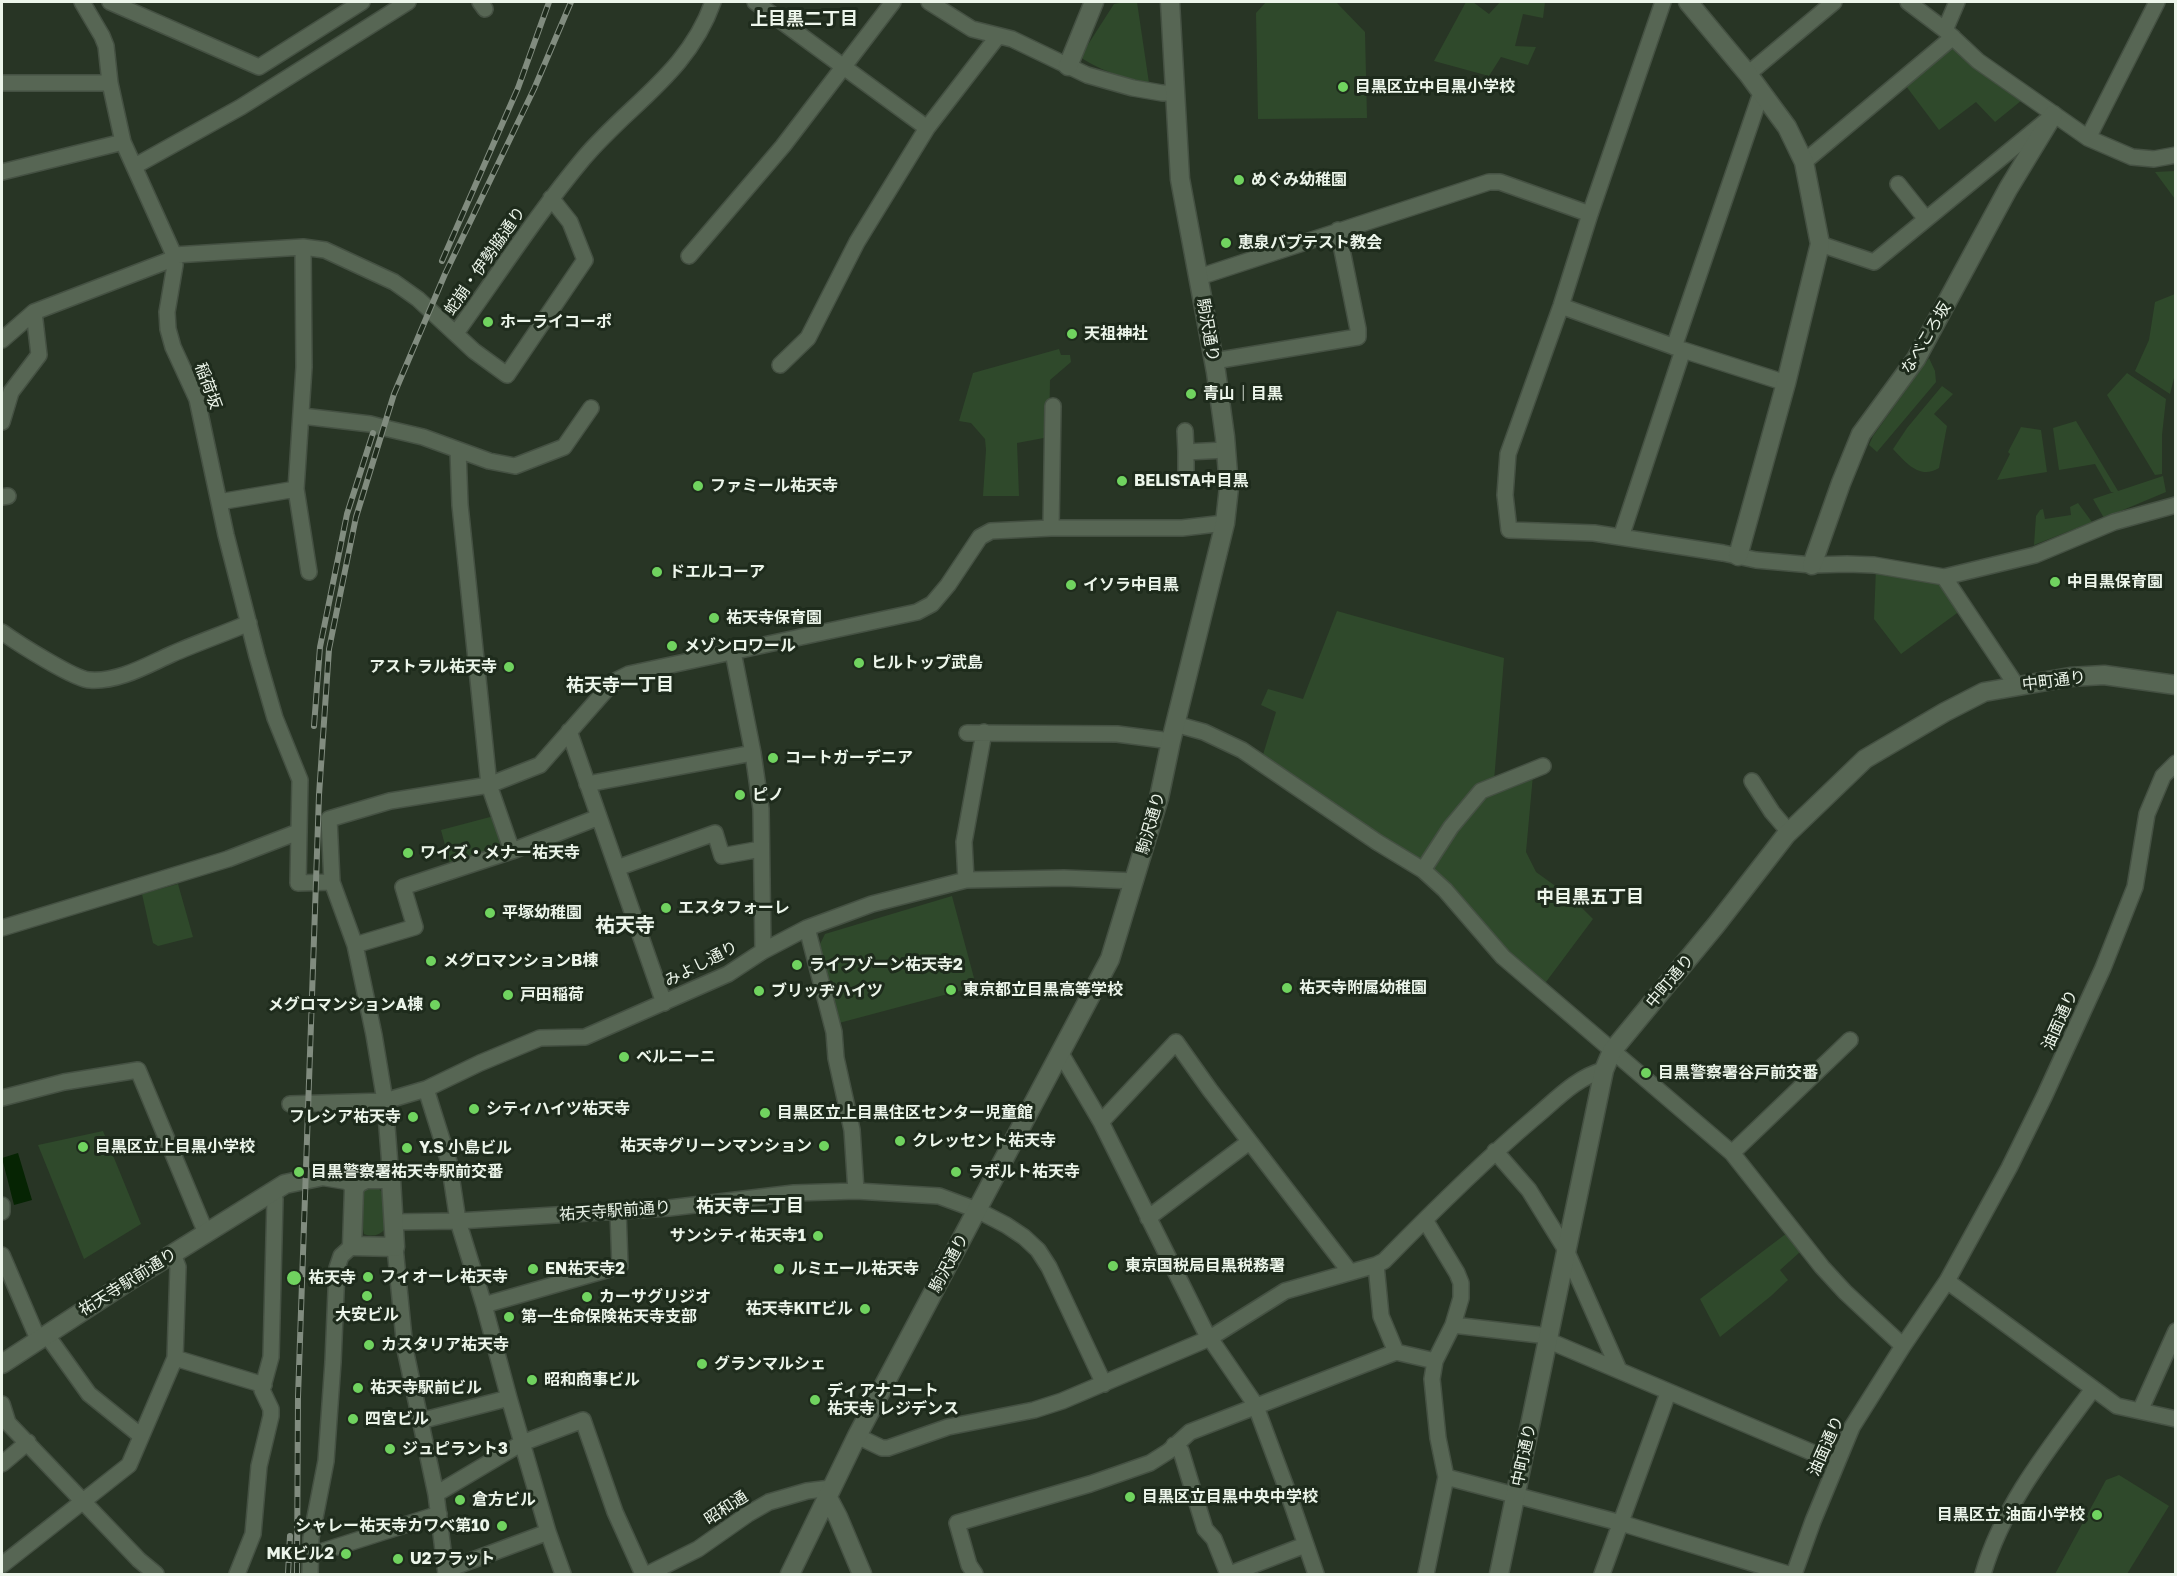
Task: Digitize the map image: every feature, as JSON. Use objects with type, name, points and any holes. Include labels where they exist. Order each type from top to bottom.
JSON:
[{"type":"street","points":[[82,2],[102,36],[105,46],[110,83],[123,142],[174,256]]},
{"type":"street","points":[[110,2],[259,67],[362,2]]},
{"type":"street","points":[[135,166],[241,107],[408,2]]},
{"type":"street","name":"蛇崩・伊勢脇通り","points":[[2,340],[34,312],[174,256],[303,247],[333,253],[394,282],[418,299],[456,333],[551,198],[592,148],[680,61],[695,41],[713,2]]},
{"type":"street","points":[[755,2],[927,128]]},
{"type":"street","points":[[689,256],[783,146],[893,2]]},
{"type":"street","points":[[929,2],[972,29],[1012,39],[1087,75],[1133,88],[1175,93]]},
{"type":"street","points":[[1068,66],[1094,2]]},
{"type":"street","name":"駒沢通り","points":[[790,1575],[857,1436],[1110,959],[1159,798],[1225,523],[1229,487],[1214,361],[1180,179],[1170,2]]},
{"type":"street","points":[[1663,2],[1561,306],[1508,453],[1505,495],[1509,531],[1594,533],[1756,560],[1812,565],[1874,565],[1944,577],[2035,555],[2114,522],[2175,505]]},
{"type":"street","points":[[1688,2],[1764,94],[1787,127],[1804,162],[1820,244],[1786,383],[1738,556]]},
{"type":"street","points":[[1748,74],[1834,2]]},
{"type":"street","points":[[1908,2],[1949,34],[1978,61],[2088,138],[2132,158],[2154,159],[2175,156]]},
{"type":"street","points":[[1804,162],[1949,34],[1957,2]]},
{"type":"street","points":[[2088,138],[2157,2]]},
{"type":"street","points":[[780,365],[808,338],[857,242],[927,128],[998,36]]},
{"type":"street","points":[[2,83],[110,83]]},
{"type":"street","points":[[1621,537],[1678,349],[1759,99],[1764,94]]},
{"type":"street","points":[[1820,244],[1874,262],[2053,115]]},
{"type":"street","name":"なべころ坂","points":[[1812,565],[1861,434],[1916,359],[2008,189],[2053,115]]},
{"type":"street","points":[[2,171],[123,142]]},
{"type":"street","points":[[1199,277],[1489,182],[1500,182],[1590,214]]},
{"type":"street","points":[[1898,184],[1926,219]]},
{"type":"street","points":[[456,333],[474,351],[507,375],[585,260],[570,222],[551,198]]},
{"type":"street","points":[[1214,361],[1358,337],[1338,230]]},
{"type":"street","points":[[303,247],[304,367],[296,489],[309,572]]},
{"type":"street","name":"稲荷坂","points":[[174,256],[167,312],[168,329],[173,348],[197,399],[219,502],[249,623],[275,718],[300,780],[298,832]]},
{"type":"street","points":[[1561,306],[1678,349],[1786,383]]},
{"type":"street","points":[[2,422],[11,392],[39,355],[34,312]]},
{"type":"street","points":[[1051,528],[1053,406]]},
{"type":"street","points":[[302,416],[369,424],[423,437],[489,462],[515,466],[564,447],[591,408]]},
{"type":"street","points":[[1185,431],[1186,477]]},
{"type":"street","points":[[458,450],[460,505],[489,785],[512,851]]},
{"type":"street","points":[[1186,452],[1226,450]]},
{"type":"street","points":[[219,502],[296,489]]},
{"type":"street","points":[[548,1532],[446,1572],[436,1494],[405,1349],[385,1101],[355,945],[332,882],[329,819],[380,804],[489,785],[540,765],[612,685],[629,674],[917,612],[932,604],[948,585],[980,537],[991,531],[1051,528],[1182,528],[1225,523]]},
{"type":"street","points":[[1944,577],[2016,686]]},
{"type":"street","points":[[2,633],[64,669],[90,680],[121,675],[145,667],[173,653],[249,623]]},
{"type":"street","points":[[733,652],[753,753],[761,808],[763,951]]},
{"type":"street","name":"中町通り","points":[[1499,1575],[1604,1070],[1612,1051],[1789,832],[1865,759],[1984,692],[2070,677],[2104,675],[2175,685]]},
{"type":"street","points":[[569,731],[664,1003]]},
{"type":"street","points":[[966,880],[964,842],[984,732]]},
{"type":"street","points":[[967,733],[1204,732],[1242,750],[1377,842],[1423,870],[1445,890],[1503,957],[1732,1153],[1822,1267],[1845,1292],[1903,1346]]},
{"type":"street","points":[[587,784],[753,753]]},
{"type":"street","name":"油面通り","points":[[1794,1575],[1813,1521],[1852,1427],[1947,1281],[2029,1129],[2103,968],[2135,887],[2146,814],[2163,776],[2175,763]]},
{"type":"street","points":[[1423,870],[1450,827],[1481,791],[1542,766]]},
{"type":"street","points":[[1752,781],[1772,812],[1789,832]]},
{"type":"street","points":[[355,945],[415,927],[403,887],[512,851],[599,817]]},
{"type":"street","points":[[2,928],[228,859],[298,832],[298,883],[332,882]]},
{"type":"street","points":[[617,868],[715,833],[722,855],[761,849]]},
{"type":"street","name":"みよし通り","points":[[290,1104],[385,1101],[426,1089],[540,1038],[585,1037],[728,974],[763,951],[807,928],[872,904],[966,880],[1064,878],[1135,881]]},
{"type":"street","points":[[807,928],[834,1032],[836,1058],[852,1130],[856,1191]]},
{"type":"street","points":[[1732,1153],[1850,1040]]},
{"type":"street","points":[[1101,1122],[1176,1042],[1350,1272]]},
{"type":"street","points":[[1060,1052],[1101,1122],[1210,1338],[1257,1408],[1316,1575]]},
{"type":"street","points":[[2,1098],[64,1082],[138,1070],[207,1233]]},
{"type":"street","points":[[857,1436],[882,1448],[888,1448],[948,1427],[1034,1410],[1062,1401],[1210,1338],[1285,1291],[1376,1265],[1384,1261],[1495,1151],[1581,1078],[1604,1070]]},
{"type":"street","points":[[426,1089],[449,1162],[458,1221],[484,1305],[508,1398],[563,1575]]},
{"type":"street","points":[[1148,1218],[1250,1142]]},
{"type":"street","points":[[1495,1151],[1529,1191],[1566,1250],[1619,1370]]},
{"type":"street","name":"祐天寺駅前通り","points":[[2,1364],[42,1336],[291,1182],[323,1176],[347,1180],[355,1186]]},
{"type":"street","points":[[352,1246],[355,1186],[366,1179],[391,1179]]},
{"type":"street","name":"祐天寺駅前通り","points":[[393,1222],[458,1221],[698,1206],[794,1193],[856,1191],[939,1196],[977,1210],[1006,1225],[1038,1250],[1049,1267],[1104,1384]]},
{"type":"street","points":[[237,1575],[253,1534],[259,1466],[271,1416],[271,1409],[262,1390],[272,1358],[275,1199],[271,1193]]},
{"type":"street","points":[[2,1205],[2,1212]]},
{"type":"street","points":[[484,1305],[620,1266],[618,1211]]},
{"type":"street","points":[[1425,1220],[1461,1283],[1461,1298],[1453,1325],[1435,1361],[1432,1379],[1432,1399],[1446,1477],[1426,1575]]},
{"type":"street","points":[[310,1575],[311,1538],[326,1461],[337,1268],[341,1256],[352,1246],[395,1247]]},
{"type":"street","points":[[2,1565],[129,1465],[175,1358],[178,1267],[173,1254]]},
{"type":"street","points":[[2,1255],[42,1336],[89,1394],[141,1436]]},
{"type":"street","points":[[1376,1265],[1381,1316],[1396,1352]]},
{"type":"street","points":[[1947,1281],[2117,1406],[2175,1419]]},
{"type":"street","points":[[1453,1325],[1548,1338],[1668,1393],[1837,1462]]},
{"type":"street","points":[[2140,1411],[2175,1331]]},
{"type":"street","points":[[970,1573],[957,1523],[1140,1467],[1158,1458],[1190,1432],[1257,1408],[1396,1352],[1435,1361]]},
{"type":"street","points":[[175,1358],[264,1385]]},
{"type":"street","points":[[1983,1575],[1986,1562],[2004,1522],[2030,1474],[2093,1389]]},
{"type":"street","points":[[1602,1575],[1668,1393]]},
{"type":"street","points":[[420,1421],[508,1398]]},
{"type":"street","points":[[2,1404],[8,1422],[156,1575]]},
{"type":"street","points":[[436,1494],[522,1443],[583,1420],[615,1512],[646,1575]]},
{"type":"street","points":[[2,1464],[28,1442]]},
{"type":"street","points":[[1174,1446],[1181,1450],[1205,1529],[1214,1539],[1229,1575],[1305,1545]]},
{"type":"street","points":[[1446,1477],[1621,1523],[1788,1575]]},
{"type":"street","name":"昭和通","points":[[646,1575],[698,1549],[769,1502],[807,1491],[829,1492]]},
{"type":"street","points":[[829,1492],[862,1575]]},
{"type":"street","points":[[310,1555],[439,1514]]},
{"type":"shaded area","points":[[1137,2],[1149,83],[1097,67],[1080,57],[1114,4]]},
{"type":"shaded area","points":[[1266,2],[1337,3],[1365,32],[1367,118],[1258,119],[1256,13]]},
{"type":"shaded area","points":[[1466,2],[1473,2],[1489,14],[1500,2],[1545,2],[1543,18],[1523,14],[1515,46],[1536,47],[1528,65],[1501,57],[1489,76],[1434,61]]},
{"type":"shaded area","points":[[1956,45],[2027,96],[1995,122],[1976,102],[1939,130],[1906,86],[1950,47]]},
{"type":"shaded area","points":[[2175,171],[2175,199],[2155,172]]},
{"type":"shaded area","points":[[2175,294],[2175,374],[2170,394],[2135,371],[2149,340],[2155,302]]},
{"type":"shaded area","points":[[1059,349],[1061,355],[1070,355],[1071,362],[1050,380],[1049,437],[1017,443],[1019,496],[983,496],[985,439],[971,423],[959,421],[973,373]]},
{"type":"shaded area","points":[[1929,358],[1935,371],[1936,382],[1877,452],[1869,445],[1873,436]]},
{"type":"shaded area","points":[[2127,373],[2166,399],[2162,435],[2162,474],[2155,475],[2107,395]]},
{"type":"shaded area","points":[[1942,386],[1953,394],[1934,414],[1947,426],[1939,468],[1926,472],[1920,471],[1908,464],[1893,449],[1907,428]]},
{"type":"shaded area","points":[[2076,421],[2118,491],[2163,476],[2166,492],[2104,518],[2093,499],[2114,492],[2111,492],[2095,464],[2059,470],[2053,428]]},
{"type":"shaded area","points":[[2021,427],[2041,430],[2047,472],[1997,480],[2010,454],[2008,452]]},
{"type":"shaded area","points":[[2078,503],[2092,522],[2034,545],[2036,516],[2040,510],[2043,509],[2045,519],[2071,515],[2070,507]]},
{"type":"shaded area","points":[[1876,568],[1944,577],[1964,608],[1901,654],[1874,619]]},
{"type":"shaded area","points":[[1337,611],[1504,658],[1494,781],[1424,860],[1418,861],[1262,758],[1276,712],[1261,705],[1268,689],[1303,699]]},
{"type":"shaded area","points":[[1533,775],[1526,852],[1536,872],[1572,898],[1593,919],[1543,986],[1497,946],[1432,873],[1431,866],[1484,795]]},
{"type":"shaded area","points":[[494,816],[505,846],[450,864],[441,830]]},
{"type":"shaded area","points":[[178,884],[193,937],[158,946],[153,943],[142,894]]},
{"type":"shaded area","points":[[952,896],[974,978],[974,987],[839,1023],[820,944],[825,934]]},
{"type":"shaded area","points":[[103,1131],[141,1224],[84,1259],[38,1145]]},
{"type":"shaded area","points":[[18,1153],[32,1200],[14,1205],[2,1158]]},
{"type":"shaded area","points":[[377,1187],[384,1194],[385,1229],[373,1236],[364,1234],[362,1225],[363,1192]]},
{"type":"shaded area","points":[[1787,1233],[1800,1252],[1780,1270],[1788,1280],[1720,1337],[1700,1299]]},
{"type":"shaded area","points":[[2119,1475],[2169,1506],[2127,1574],[2055,1574],[2106,1480]]},
{"type":"railway","points":[[442,261],[518,88],[549,2]]},
{"type":"railway","points":[[297,1574],[298,1397],[319,795],[329,649],[356,517],[394,394],[445,274],[534,89],[571,2]]},
{"type":"railway","points":[[314,726],[320,647],[347,514],[373,433]]},
{"type":"railway","points":[[288,1574],[290,1536]]},
{"type":"place","name":"目黒区立中目黒小学校","points":[[1343,87]]},
{"type":"place","name":"めぐみ幼稚園","points":[[1239,180]]},
{"type":"place","name":"恵泉バプテスト教会","points":[[1226,243]]},
{"type":"place","name":"ホーライコーポ","points":[[488,322]]},
{"type":"place","name":"天祖神社","points":[[1072,334]]},
{"type":"place","name":"青山｜目黒","points":[[1191,394]]},
{"type":"place","name":"BELISTA中目黒","points":[[1122,481]]},
{"type":"place","name":"ファミール祐天寺","points":[[698,486]]},
{"type":"place","name":"ドエルコーア","points":[[657,572]]},
{"type":"place","name":"中目黒保育園","points":[[2055,582]]},
{"type":"place","name":"イソラ中目黒","points":[[1071,585]]},
{"type":"place","name":"祐天寺保育園","points":[[714,618]]},
{"type":"place","name":"メゾンロワール","points":[[672,646]]},
{"type":"place","name":"ヒルトップ武島","points":[[859,663]]},
{"type":"place","name":"アストラル祐天寺","points":[[509,667]]},
{"type":"place","name":"コートガーデニア","points":[[773,758]]},
{"type":"place","name":"ピノ","points":[[740,795]]},
{"type":"place","name":"ワイズ・メナー祐天寺","points":[[408,853]]},
{"type":"place","name":"エスタフォーレ","points":[[666,908]]},
{"type":"place","name":"平塚幼稚園","points":[[490,913]]},
{"type":"place","name":"メグロマンションB棟","points":[[431,961]]},
{"type":"place","name":"ライフゾーン祐天寺2","points":[[797,965]]},
{"type":"place","name":"祐天寺附属幼稚園","points":[[1287,988]]},
{"type":"place","name":"東京都立目黒高等学校","points":[[951,990]]},
{"type":"place","name":"ブリッヂハイツ","points":[[759,991]]},
{"type":"place","name":"戸田稲荷","points":[[508,995]]},
{"type":"place","name":"メグロマンションA棟","points":[[435,1005]]},
{"type":"place","name":"ベルニーニ","points":[[624,1057]]},
{"type":"place","name":"目黒警察署谷戸前交番","points":[[1646,1073]]},
{"type":"place","name":"シティハイツ祐天寺","points":[[474,1109]]},
{"type":"place","name":"目黒区立上目黒住区センター児童館","points":[[765,1113]]},
{"type":"place","name":"フレシア祐天寺","points":[[413,1117]]},
{"type":"place","name":"クレッセント祐天寺","points":[[900,1141]]},
{"type":"place","name":"祐天寺グリーンマンション","points":[[824,1146]]},
{"type":"place","name":"目黒区立上目黒小学校","points":[[83,1147]]},
{"type":"place","name":"Y.S 小島ビル","points":[[407,1148]]},
{"type":"place","name":"目黒警察署祐天寺駅前交番","points":[[299,1172]]},
{"type":"place","name":"ラボルト祐天寺","points":[[956,1172]]},
{"type":"place","name":"サンシティ祐天寺1","points":[[818,1236]]},
{"type":"place","name":"東京国税局目黒税務署","points":[[1113,1266]]},
{"type":"place","name":"EN祐天寺2","points":[[533,1269]]},
{"type":"place","name":"ルミエール祐天寺","points":[[779,1269]]},
{"type":"place","name":"フィオーレ祐天寺","points":[[368,1277]]},
{"type":"place","name":"祐天寺","points":[[294,1278]]},
{"type":"place","name":"大安ビル","points":[[367,1296]]},
{"type":"place","name":"カーサグリジオ","points":[[587,1297]]},
{"type":"place","name":"祐天寺KITビル","points":[[865,1309]]},
{"type":"place","name":"第一生命保険祐天寺支部","points":[[509,1317]]},
{"type":"place","name":"カスタリア祐天寺","points":[[369,1345]]},
{"type":"place","name":"グランマルシェ","points":[[702,1364]]},
{"type":"place","name":"昭和商事ビル","points":[[532,1380]]},
{"type":"place","name":"祐天寺駅前ビル","points":[[358,1388]]},
{"type":"place","name":"ディアナコート 祐天寺 レジデンス","points":[[815,1400]]},
{"type":"place","name":"四宮ビル","points":[[353,1419]]},
{"type":"place","name":"ジュピラント3","points":[[390,1449]]},
{"type":"place","name":"目黒区立目黒中央中学校","points":[[1130,1497]]},
{"type":"place","name":"倉方ビル","points":[[460,1500]]},
{"type":"place","name":"目黒区立 油面小学校","points":[[2097,1515]]},
{"type":"place","name":"シャレー祐天寺カワベ第10","points":[[502,1526]]},
{"type":"place","name":"MKビル2","points":[[346,1554]]},
{"type":"place","name":"U2フラット","points":[[398,1559]]},
{"type":"district","name":"上目黒二丁目","points":[[804,19]]},
{"type":"district","name":"祐天寺一丁目","points":[[620,685]]},
{"type":"district","name":"中目黒五丁目","points":[[1590,897]]},
{"type":"district","name":"祐天寺","points":[[625,926]]},
{"type":"district","name":"祐天寺二丁目","points":[[750,1206]]}]
